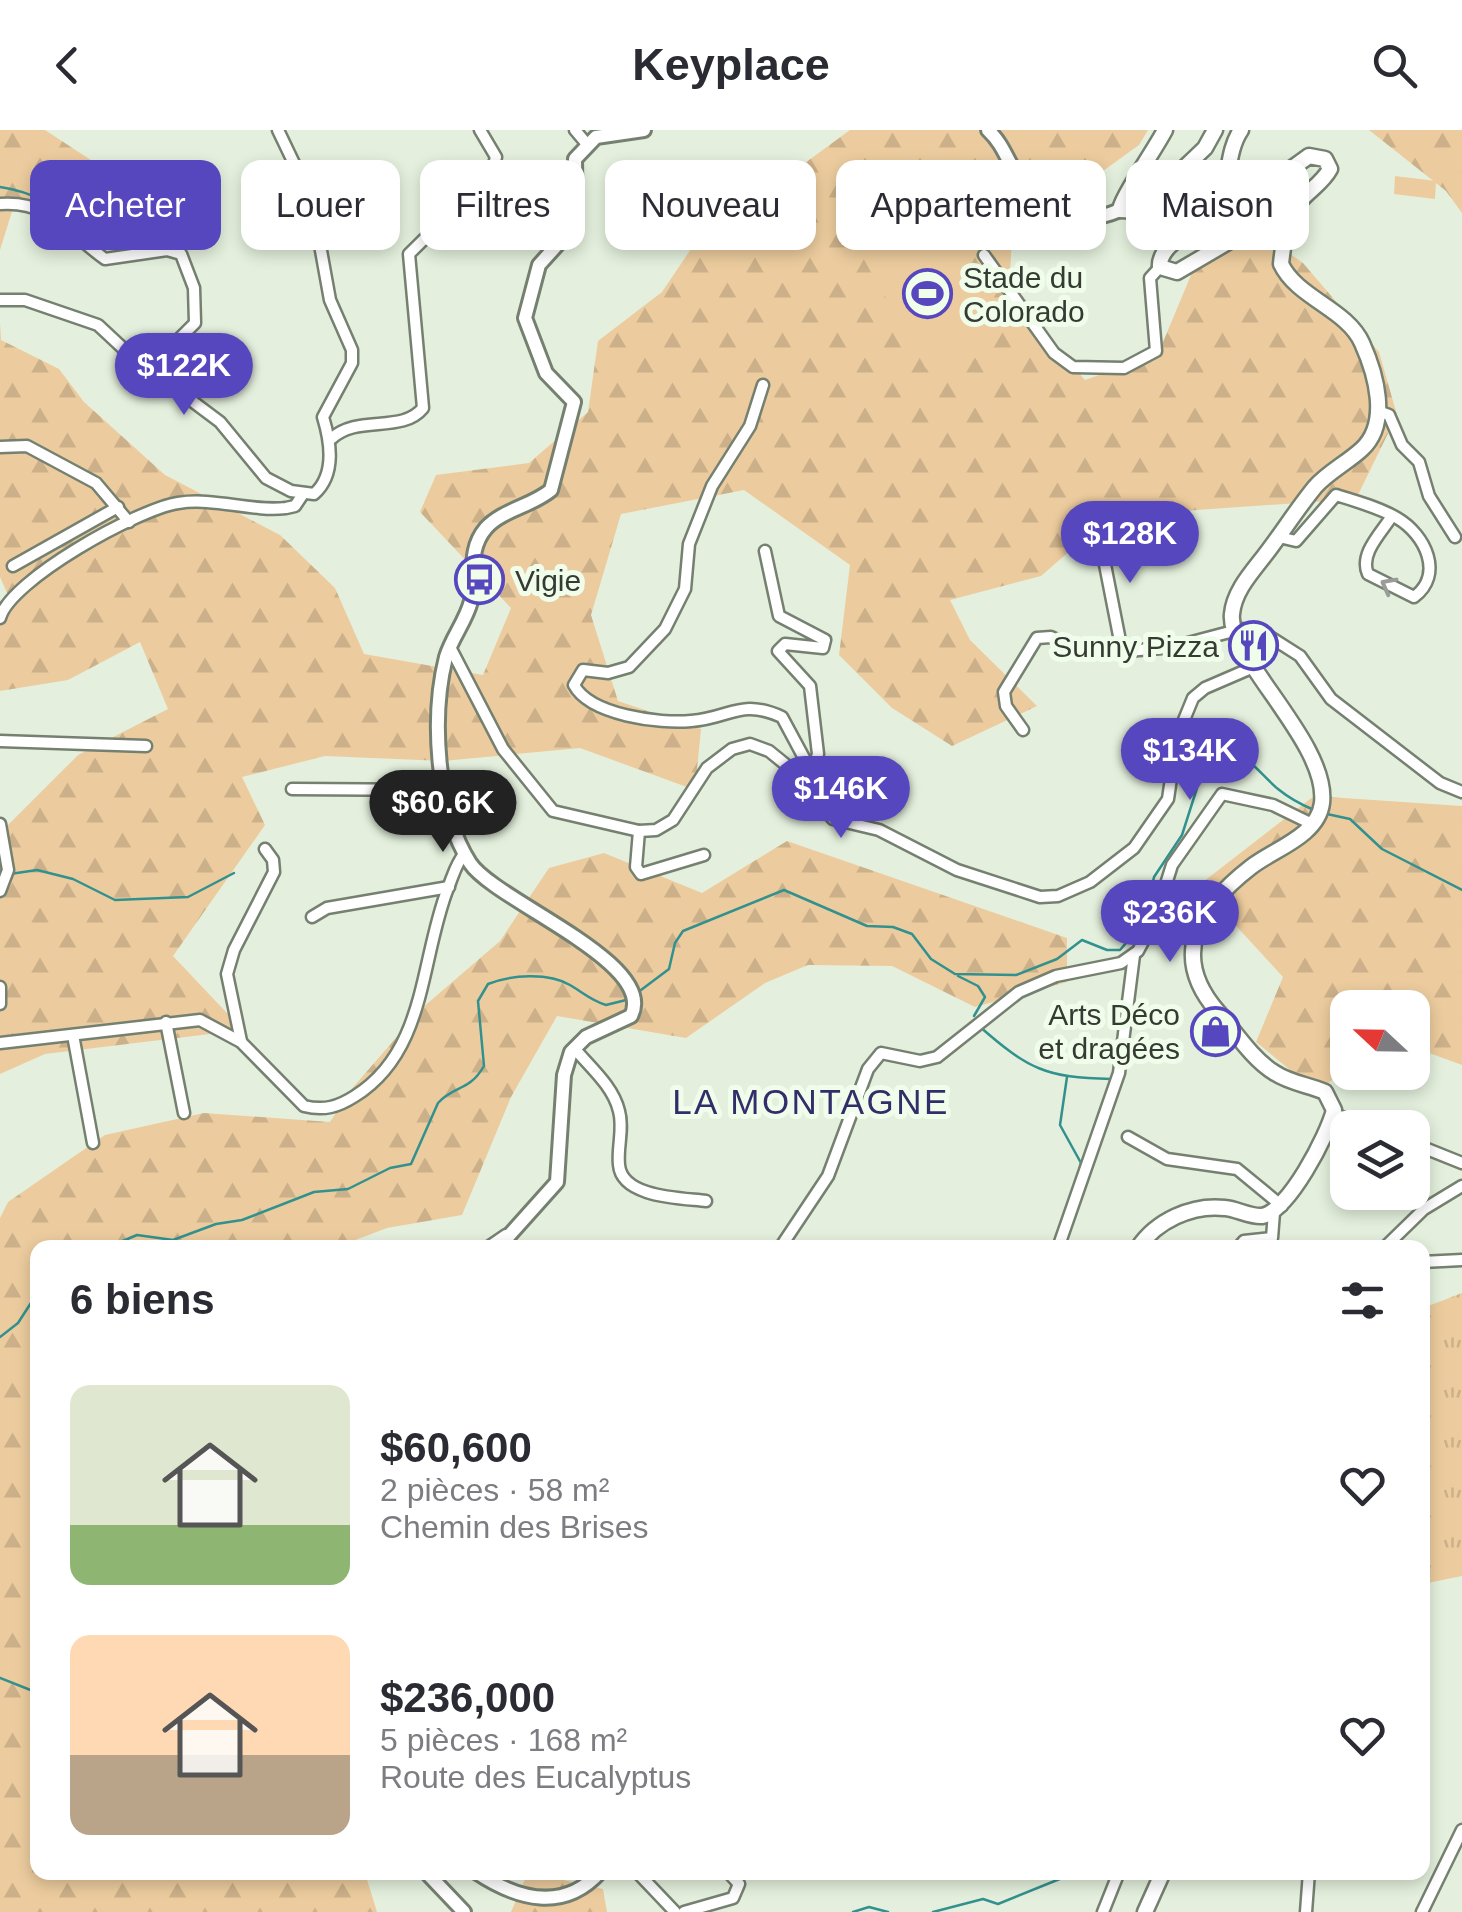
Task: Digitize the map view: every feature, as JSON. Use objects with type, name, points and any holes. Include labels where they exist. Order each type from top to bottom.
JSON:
[{"type":"main road","points":[[1166,130],[1144,171],[1121,199],[1120,210],[1138,211],[1205,148],[1215,130]]},
{"type":"main road","points":[[1241,130],[1229,149],[1216,207],[1162,253],[1160,266],[1177,272],[1219,248],[1252,220],[1291,169],[1309,156],[1325,159],[1330,168],[1326,177],[1299,202],[1292,216],[1281,264],[1292,279],[1358,335],[1373,376],[1378,410],[1371,440],[1316,486],[1238,595],[1232,614],[1234,630],[1307,749],[1318,775],[1316,816],[1221,896],[1200,927],[1192,966],[1199,991],[1265,1066],[1280,1076],[1324,1092],[1332,1110]]},
{"type":"main road","points":[[1144,1240],[1151,1230],[1171,1218],[1214,1207],[1252,1215],[1278,1209],[1330,1121]]},
{"type":"main road","points":[[1145,1912],[1159,1880]]},
{"type":"street","points":[[0,300],[25,300],[94,322],[220,422],[266,478],[303,494],[314,494],[326,478],[331,439],[323,417],[352,363],[352,350],[330,300],[312,201],[278,130]]},
{"type":"street","points":[[331,439],[354,425],[410,419],[423,408],[409,254],[492,172],[496,157],[480,130]]},
{"type":"street","points":[[576,130],[586,143]]},
{"type":"street","points":[[586,143],[644,130]]},
{"type":"street","points":[[988,130],[1009,160]]},
{"type":"street","points":[[503,1240],[557,1182],[564,1075],[574,1048],[586,1037],[631,1016],[636,1003],[628,981],[608,960],[534,908],[491,886],[464,853],[443,790],[437,757],[450,647],[469,607],[471,563],[483,530],[551,490],[574,413],[571,396],[542,366],[525,318],[539,265],[576,224],[573,172],[586,143]]},
{"type":"street","points":[[0,204],[18,202],[58,217],[105,258],[167,250],[181,254],[194,288],[195,324],[149,369]]},
{"type":"street","points":[[1106,215],[1120,210]]},
{"type":"street","points":[[984,255],[1054,353],[1073,368],[1124,368],[1156,352],[1150,278],[1160,266]]},
{"type":"street","points":[[763,385],[750,426],[712,486],[689,544],[685,589],[664,629],[629,667],[608,673],[583,670],[574,684],[594,703],[624,713],[690,721],[750,706],[782,718],[833,807],[848,822]]},
{"type":"street","points":[[1378,410],[1388,415],[1402,446],[1419,462],[1430,496],[1454,537]]},
{"type":"street","points":[[0,447],[27,446],[96,484],[129,522]]},
{"type":"street","points":[[0,618],[4,606],[23,584],[129,522],[168,505],[190,502],[286,508],[295,506],[303,494]]},
{"type":"street","points":[[1279,537],[1296,541],[1333,496],[1392,516],[1406,526],[1432,562],[1431,576],[1414,597],[1368,574],[1364,567],[1365,558],[1392,516]]},
{"type":"street","points":[[13,566],[118,507]]},
{"type":"street","points":[[1098,530],[1122,651]]},
{"type":"street","points":[[764,551],[779,616],[824,640],[823,648],[817,651],[785,644],[778,651],[810,686],[818,754],[813,769]]},
{"type":"street","points":[[1023,730],[1006,706],[1004,692],[1037,638],[1051,637],[1091,652],[1122,651],[1173,647],[1234,630],[1252,629],[1285,643],[1331,698],[1440,783],[1462,792]]},
{"type":"street","points":[[450,647],[503,749],[553,811],[639,831],[656,830],[674,820],[708,768],[732,749],[750,744],[769,750],[786,764],[824,813],[879,830],[903,846],[982,880],[1040,897],[1058,896],[1110,868],[1155,822],[1174,782],[1177,737],[1193,698],[1205,688],[1256,666]]},
{"type":"street","points":[[0,742],[146,746]]},
{"type":"street","points":[[292,789],[443,790]]},
{"type":"street","points":[[1061,1240],[1119,1072],[1134,955],[1155,919],[1172,865],[1222,794],[1316,816]]},
{"type":"street","points":[[0,824],[8,870],[0,891]]},
{"type":"street","points":[[639,831],[636,867],[640,874],[704,855]]},
{"type":"street","points":[[242,1042],[227,974],[274,872],[273,860],[264,849]]},
{"type":"street","points":[[0,1042],[166,1022],[208,1022],[242,1042],[304,1106],[328,1109],[366,1089],[387,1070],[408,1038],[433,926],[464,853]]},
{"type":"street","points":[[312,917],[327,908],[449,887]]},
{"type":"street","points":[[785,1240],[828,1176],[868,1070],[880,1054],[920,1061],[937,1056],[1019,992],[1056,976],[1114,966],[1134,955]]},
{"type":"street","points":[[0,987],[0,1004]]},
{"type":"street","points":[[166,1022],[184,1113]]},
{"type":"street","points":[[74,1035],[93,1142]]},
{"type":"street","points":[[574,1048],[607,1086],[619,1110],[619,1165],[626,1180],[665,1196],[706,1201]]},
{"type":"street","points":[[1128,1136],[1168,1160],[1237,1170],[1278,1209],[1272,1238],[1246,1240]]},
{"type":"street","points":[[1430,1150],[1462,1163]]},
{"type":"street","points":[[1392,1240],[1424,1209],[1462,1186]]},
{"type":"street","points":[[1430,1262],[1462,1260]]},
{"type":"street","points":[[1422,1912],[1462,1830]]},
{"type":"street","points":[[434,1880],[464,1912]]},
{"type":"street","points":[[491,1880],[520,1896],[547,1900],[574,1895],[591,1880]]},
{"type":"street","points":[[644,1880],[674,1912]]},
{"type":"street","points":[[684,1912],[733,1898],[739,1884],[735,1880]]},
{"type":"street","points":[[1103,1912],[1116,1880]]},
{"type":"street","points":[[1306,1912],[1308,1880]]},
{"type":"green space","points":[[0,130],[45,130],[91,160],[30,160],[30,200],[14,205],[0,250]]},
{"type":"green space","points":[[850,130],[1148,130],[1139,145],[1106,169],[1106,160],[836,160],[836,250],[1011,250],[1009,292],[1085,380],[1158,354],[1196,263],[1209,250],[1285,250],[1303,263],[1379,352],[1397,415],[1356,499],[1110,516],[1041,576],[950,600],[970,640],[1037,706],[952,746],[892,708],[839,655],[850,565],[744,490],[621,514],[591,615],[618,701],[701,729],[695,790],[580,748],[443,761],[325,756],[242,777],[265,825],[173,956],[243,1030],[45,1054],[0,1074],[0,833],[78,755],[168,709],[140,642],[68,680],[0,691],[0,626],[12,604],[0,577],[0,322],[1,340],[59,369],[84,402],[165,475],[280,535],[335,588],[364,654],[483,675],[511,608],[420,512],[436,475],[529,463],[588,412],[598,341],[662,292],[690,250],[816,250],[816,160],[809,160]]},
{"type":"green space","points":[[1369,130],[1462,130],[1462,213],[1446,191]]},
{"type":"green space","points":[[1395,176],[1436,181],[1435,199],[1394,194]]},
{"type":"green space","name":"Stade du Colorado","points":[[877,250],[948,250],[993,330],[926,369],[863,258]]},
{"type":"green space","points":[[1314,796],[1462,806],[1462,1065],[1430,1053],[1430,990],[1330,990],[1330,1082],[1317,1092],[1256,1042],[1283,977],[1227,916],[1203,882]]},
{"type":"green space","points":[[787,841],[1067,938],[1067,982],[975,1007],[892,966],[808,965],[765,983],[686,1038],[557,1016],[511,1097],[462,1215],[387,1228],[355,1240],[30,1240],[30,1880],[367,1880],[377,1912],[0,1912],[0,1218],[8,1202],[105,1135],[204,1113],[330,1122],[349,1092],[421,1009],[500,941],[549,868],[604,853],[702,893]]},
{"type":"green space","points":[[1462,1293],[1462,1576],[1430,1583],[1430,1305]]},
{"type":"green space","points":[[525,1880],[563,1880],[603,1889],[607,1912],[511,1912]]},
{"type":"waterway","points":[[0,187],[30,195]]},
{"type":"waterway","points":[[637,993],[669,969],[675,943],[683,931],[784,890],[867,926],[893,927],[912,934],[931,959],[955,974],[1016,975],[1057,959],[1082,940],[1107,950],[1120,950],[1144,922],[1154,877],[1182,835],[1197,788],[1197,756],[1209,748],[1231,749],[1282,792],[1314,810]]},
{"type":"waterway","points":[[1327,814],[1350,819],[1382,849],[1462,890]]},
{"type":"waterway","points":[[10,874],[37,870],[73,879],[115,900],[188,897],[234,873]]},
{"type":"waterway","points":[[958,976],[978,986],[985,997],[974,1016]]},
{"type":"waterway","points":[[173,1240],[216,1224],[242,1220],[314,1192],[348,1189],[390,1168],[411,1164],[438,1103],[473,1080],[484,1066],[478,1001],[488,984],[540,977],[561,981],[606,1005],[626,1000]]},
{"type":"waterway","points":[[979,1026],[1039,1068],[1070,1076],[1111,1079]]},
{"type":"waterway","points":[[1067,1077],[1060,1125],[1081,1163],[1079,1172]]},
{"type":"waterway","points":[[125,1240],[137,1235],[173,1240]]},
{"type":"waterway","points":[[0,1337],[18,1323],[30,1304]]},
{"type":"waterway","points":[[0,1678],[30,1690]]},
{"type":"waterway","points":[[933,1912],[983,1899],[998,1904],[1057,1880]]},
{"type":"waterway","points":[[853,1912],[869,1907],[888,1912]]},
{"type":"place","name":"Stade du Colorado","points":[[928,294]]},
{"type":"place","name":"Vigie","points":[[480,580]]},
{"type":"place","name":"Sunny Pizza","points":[[1254,646]]},
{"type":"place","name":"Arts Déco et dragées","points":[[1215,1031]]},
{"type":"district","name":"LA MONTAGNE","points":[[811,1101]]}]
